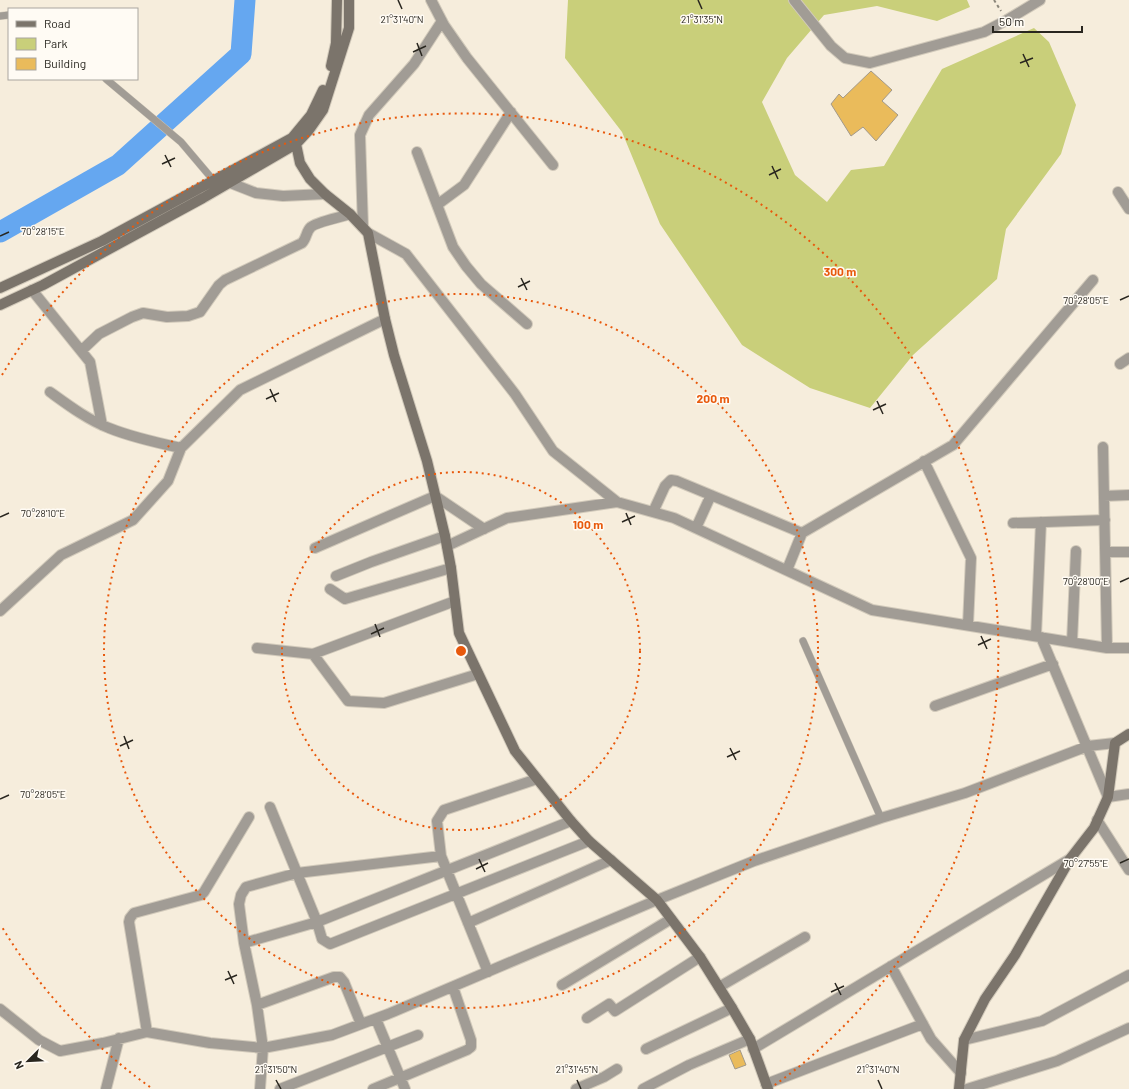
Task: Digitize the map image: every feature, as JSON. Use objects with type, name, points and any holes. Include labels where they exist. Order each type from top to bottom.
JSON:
[{"type":"street","points":[[0,288],[102,241],[214,181],[294,141],[311,115],[328,80],[336,43],[338,0]]},
{"type":"street","points":[[0,305],[32,290],[228,182],[309,130],[323,110],[349,28],[349,0]]},
{"type":"street","points":[[431,0],[442,21],[467,58],[553,165]]},
{"type":"street","points":[[794,0],[831,46],[845,58],[870,63],[984,32],[1040,0]]},
{"type":"street","points":[[442,21],[414,64],[370,115],[360,135],[366,230],[385,320],[394,356],[427,460],[451,568],[459,633],[478,674],[515,751],[571,821],[589,841],[657,900],[700,957],[732,1008],[752,1044],[767,1087],[923,1024]]},
{"type":"street","points":[[437,205],[464,185],[511,112]]},
{"type":"street","points":[[294,141],[300,163],[310,179],[366,230],[406,254],[515,394],[553,451],[617,502],[674,518],[872,610],[1107,648],[1129,648]]},
{"type":"street","points":[[417,152],[453,247],[481,284],[527,324]]},
{"type":"street","points":[[228,182],[256,193],[283,196],[325,194]]},
{"type":"street","points":[[1118,192],[1129,209]]},
{"type":"street","points":[[81,350],[100,334],[132,317],[143,313],[167,317],[188,316],[200,312],[219,285],[225,280],[302,243],[306,238],[307,231],[313,225],[350,214]]},
{"type":"street","points":[[787,570],[802,533],[953,445],[1093,280]]},
{"type":"street","points":[[32,290],[86,356],[91,367],[102,425]]},
{"type":"street","points":[[0,611],[61,555],[133,520],[168,481],[181,448],[240,390],[385,320]]},
{"type":"street","points":[[50,392],[77,411],[108,428],[158,443],[181,448]]},
{"type":"street","points":[[1103,447],[1107,648]]},
{"type":"street","points":[[924,461],[971,558],[968,625]]},
{"type":"street","points":[[653,512],[666,486],[671,480],[677,481],[802,533]]},
{"type":"street","points":[[696,528],[711,495]]},
{"type":"street","points":[[1104,496],[1129,495]]},
{"type":"street","points":[[435,496],[484,529]]},
{"type":"street","points":[[315,548],[435,496]]},
{"type":"street","points":[[336,576],[371,562],[484,529],[506,518],[617,502]]},
{"type":"street","points":[[1013,523],[1105,520]]},
{"type":"street","points":[[1041,522],[1039,637],[1053,664],[1108,797]]},
{"type":"street","points":[[1072,642],[1076,551]]},
{"type":"street","points":[[1105,552],[1129,552]]},
{"type":"street","points":[[330,589],[345,600],[451,568]]},
{"type":"street","points":[[257,648],[313,654],[455,601]]},
{"type":"street","points":[[313,654],[348,701],[384,703],[478,674]]},
{"type":"street","points":[[935,706],[1053,664]]},
{"type":"street","points":[[0,1009],[39,1040],[60,1051],[103,1043],[147,1032],[210,1043],[263,1048],[332,1035],[376,1019],[657,900],[754,861],[882,818],[965,793],[1088,746],[1115,743],[1129,734]]},
{"type":"street","points":[[959,1089],[964,1040],[985,999],[1015,955],[1070,859],[1094,828],[1108,797],[1115,743]]},
{"type":"street","points":[[488,972],[442,856],[437,821],[444,810],[537,779]]},
{"type":"street","points":[[1108,797],[1129,794]]},
{"type":"street","points":[[270,807],[322,939],[330,944],[589,841]]},
{"type":"street","points":[[147,1032],[129,922],[130,918],[134,913],[201,895],[249,817]]},
{"type":"street","points":[[1097,820],[1129,870]]},
{"type":"street","points":[[244,944],[316,922],[571,821]]},
{"type":"street","points":[[260,1089],[263,1048],[257,1005],[244,944],[239,904],[241,895],[246,888],[297,873],[442,856]]},
{"type":"street","points":[[643,1089],[689,1065],[752,1044],[892,966],[1070,859]]},
{"type":"street","points":[[468,923],[611,860]]},
{"type":"street","points":[[562,985],[671,920]]},
{"type":"street","points":[[719,987],[805,937]]},
{"type":"street","points":[[587,1018],[609,1004],[615,1011],[700,957]]},
{"type":"street","points":[[892,966],[931,1039],[961,1073]]},
{"type":"street","points":[[964,1040],[1042,1021],[1129,975]]},
{"type":"street","points":[[257,1005],[334,977],[340,977],[344,982],[361,1024]]},
{"type":"street","points":[[373,1089],[471,1047],[471,1040],[453,987]]},
{"type":"street","points":[[646,1049],[732,1008]]},
{"type":"street","points":[[376,1019],[405,1089]]},
{"type":"street","points":[[967,1089],[1057,1061],[1129,1028]]},
{"type":"street","points":[[280,1089],[418,1035]]},
{"type":"street","points":[[106,1089],[119,1038]]},
{"type":"street","points":[[576,1089],[604,1077],[617,1069]]},
{"type":"lane","points":[[107,80],[181,142],[214,181]]},
{"type":"lane","points":[[803,641],[882,818]]},
{"type":"green space","points":[[568,0],[967,0],[970,7],[937,21],[877,6],[824,15],[787,58],[762,102],[795,175],[827,202],[851,170],[884,166],[942,69],[1034,28],[1049,42],[1076,105],[1061,154],[1006,229],[997,279],[913,355],[870,408],[810,388],[742,345],[660,224],[622,132],[565,58]]},
{"type":"building","points":[[871,71],[892,90],[882,101],[898,115],[876,141],[863,127],[851,136],[831,104],[839,94],[843,98]]},
{"type":"building","points":[[740,1050],[746,1065],[735,1069],[729,1055]]},
{"type":"waterway","points":[[0,232],[118,165],[241,54],[245,0]]}]
